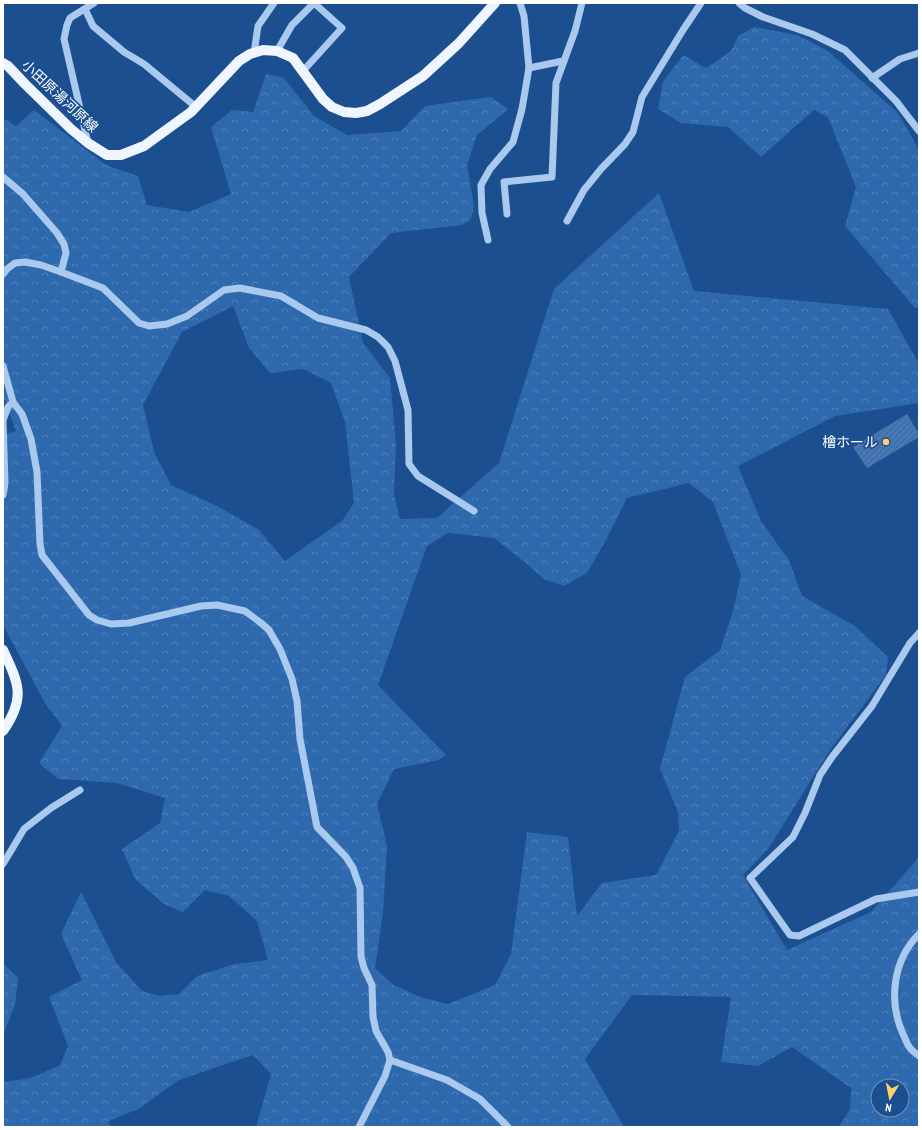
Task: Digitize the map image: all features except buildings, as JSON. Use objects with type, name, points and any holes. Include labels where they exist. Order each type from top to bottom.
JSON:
[{"type":"main road","name":"小田原湯河原線","points":[[3,63],[8,66],[24,84],[71,129],[88,143],[107,155],[121,154],[144,146],[191,112],[239,61],[263,50],[277,51],[293,58],[323,99],[332,107],[344,112],[356,113],[367,111],[423,76],[460,43],[495,3]]},
{"type":"main road","points":[[3,650],[16,678],[18,695],[12,719],[3,731]]},
{"type":"street","points":[[88,143],[64,39],[66,25],[70,18],[94,3]]},
{"type":"street","points":[[254,53],[258,26],[274,3]]},
{"type":"street","points":[[277,51],[292,25],[314,3],[342,28],[303,71]]},
{"type":"street","points":[[488,240],[482,213],[481,185],[490,169],[513,142],[522,109],[528,68],[524,16],[520,3]]},
{"type":"street","points":[[507,214],[504,182],[552,178],[556,83],[575,31],[582,3]]},
{"type":"street","points":[[567,221],[584,190],[601,168],[625,144],[633,132],[642,96],[701,3]]},
{"type":"street","points":[[739,3],[745,8],[763,17],[812,34],[845,50],[896,101],[918,127]]},
{"type":"street","points":[[85,9],[94,26],[124,52],[144,64],[196,107]]},
{"type":"street","points":[[872,78],[900,59],[919,52]]},
{"type":"street","points":[[528,68],[563,61]]},
{"type":"street","points":[[3,177],[23,194],[57,233],[64,244],[66,253],[61,272]]},
{"type":"street","points":[[3,274],[7,269],[15,264],[25,262],[41,265],[61,272],[103,288],[140,323],[148,326],[167,324],[187,316],[224,290],[240,288],[282,296],[318,318],[366,330],[378,337],[388,347],[395,361],[408,410],[409,464],[418,476],[474,511]]},
{"type":"street","points":[[3,366],[13,402],[22,414],[31,439],[37,472],[40,544],[42,554],[89,615],[97,620],[111,624],[129,623],[201,606],[217,605],[244,611],[262,622],[280,648],[292,679],[297,700],[300,739],[317,827],[346,857],[353,868],[360,888],[362,957],[364,968],[372,985],[373,1017],[376,1031],[388,1052],[390,1060],[385,1076],[359,1127]]},
{"type":"street","points":[[3,495],[5,482],[3,420],[8,407],[13,402]]},
{"type":"street","points":[[919,633],[910,643],[872,706],[832,757],[820,775],[805,813],[793,837],[750,878],[790,935],[799,936],[876,899],[919,892]]},
{"type":"street","points":[[3,864],[24,829],[51,808],[80,790]]},
{"type":"street","points":[[919,934],[901,960],[894,996],[899,1024],[909,1047],[919,1056]]},
{"type":"street","points":[[390,1060],[447,1080],[480,1099],[508,1127]]},
{"type":"green space","points":[[754,27],[797,35],[828,51],[898,113],[919,150],[919,308],[915,308],[845,226],[856,187],[828,117],[814,110],[761,157],[728,127],[681,123],[658,109],[663,82],[683,55],[706,68],[731,51],[738,36]]},
{"type":"green space","points":[[266,74],[284,78],[314,116],[347,135],[401,131],[425,106],[491,97],[508,109],[477,135],[467,165],[474,206],[471,219],[462,225],[391,233],[349,277],[363,343],[390,378],[396,444],[394,495],[400,519],[437,518],[499,463],[554,289],[659,193],[694,291],[888,309],[919,364],[919,403],[835,416],[738,466],[761,521],[789,560],[802,596],[855,626],[888,657],[886,675],[830,750],[768,849],[743,875],[787,950],[871,912],[919,857],[919,1127],[839,1127],[850,1109],[851,1088],[792,1047],[758,1066],[721,1062],[731,997],[632,995],[585,1059],[624,1127],[256,1127],[271,1074],[253,1055],[179,1080],[140,1108],[107,1122],[113,1127],[3,1127],[3,1082],[31,1078],[60,1065],[68,1046],[49,997],[82,980],[61,934],[81,892],[116,962],[142,991],[160,996],[179,994],[197,976],[234,964],[268,960],[257,921],[229,896],[205,890],[183,912],[164,904],[135,879],[122,849],[160,823],[165,798],[117,783],[58,779],[39,763],[62,726],[45,703],[3,625],[3,435],[16,431],[3,396],[3,118],[16,126],[34,110],[106,165],[138,176],[147,205],[189,212],[231,194],[211,127],[232,110],[253,112]],"holes":[[[233,306],[249,348],[270,373],[303,369],[331,383],[345,422],[354,503],[342,521],[285,561],[259,530],[217,506],[171,485],[154,452],[143,405],[182,332]],[[689,483],[713,502],[741,575],[733,611],[720,650],[685,677],[660,769],[678,812],[679,831],[656,875],[602,883],[577,916],[568,837],[527,832],[511,954],[495,985],[448,1004],[420,997],[392,984],[375,968],[383,912],[387,846],[377,804],[394,769],[439,760],[446,755],[378,685],[427,546],[448,533],[494,538],[544,579],[564,586],[587,573],[627,498]]]},
{"type":"green space","points":[[3,963],[18,978],[15,1005],[3,1035]]},
{"type":"place","name":"檜ホール","points":[[886,442]]}]
